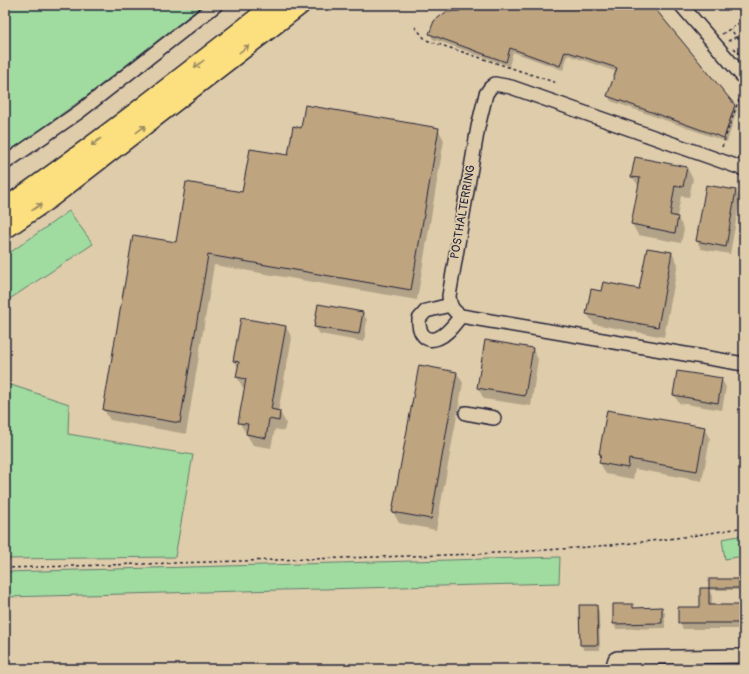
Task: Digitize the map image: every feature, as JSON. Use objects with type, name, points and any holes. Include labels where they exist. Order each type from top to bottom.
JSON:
[{"type":"highway","points":[[5,208],[143,108],[274,5]]},
{"type":"highway","points":[[5,229],[62,188],[300,5]]},
{"type":"street","points":[[5,163],[79,112],[216,5]]},
{"type":"street","points":[[681,5],[744,78]]},
{"type":"street","name":"POSTHALTERRING","points":[[450,305],[449,296],[478,127],[486,94],[495,84],[511,87],[520,94],[744,169]]},
{"type":"street","points":[[461,316],[449,330],[438,338],[430,339],[423,336],[419,330],[419,319],[426,311],[450,305],[452,311],[461,316],[744,364]]},
{"type":"street","points":[[466,412],[494,418]]},
{"type":"street","points":[[613,664],[744,656]]},
{"type":"path","points":[[718,36],[744,20]]},
{"type":"path","points":[[415,27],[426,40],[557,83]]},
{"type":"path","points":[[731,28],[736,37],[739,38],[744,44]]},
{"type":"path","points":[[726,42],[736,37]]},
{"type":"path","points":[[722,147],[738,102],[742,95]]},
{"type":"path","points":[[5,568],[486,554],[553,550],[652,541],[744,527]]},
{"type":"green space","points":[[5,5],[203,5],[84,98],[5,155]]},
{"type":"green space","points":[[69,211],[93,244],[5,302],[5,256]]},
{"type":"green space","points":[[5,383],[69,404],[68,434],[193,455],[175,557],[5,559]]},
{"type":"green space","points":[[744,535],[744,556],[725,559],[722,539]]},
{"type":"green space","points":[[560,557],[559,583],[5,597],[5,572]]},
{"type":"building","points":[[465,5],[652,5],[735,105],[724,138],[607,96],[617,68],[565,51],[560,66],[510,48],[506,62],[429,34],[434,21],[446,12],[460,11]]},
{"type":"building","points":[[305,105],[439,128],[411,290],[208,255],[180,423],[103,410],[133,235],[176,242],[186,182],[242,192],[250,149],[288,155],[293,126],[301,128]]},
{"type":"building","points":[[635,157],[687,167],[683,187],[675,185],[670,215],[678,217],[675,233],[631,224],[640,178],[631,177]]},
{"type":"building","points":[[706,185],[736,190],[726,247],[696,241]]},
{"type":"building","points":[[647,248],[672,252],[658,327],[586,314],[591,289],[601,291],[603,282],[639,289]]},
{"type":"building","points":[[318,304],[363,312],[359,334],[314,327]]},
{"type":"building","points":[[241,318],[286,326],[271,409],[280,411],[279,421],[269,419],[266,438],[246,434],[248,424],[238,423],[246,379],[236,377],[239,362],[233,361]]},
{"type":"building","points":[[485,340],[533,348],[525,396],[477,388]]},
{"type":"building","points":[[419,365],[457,372],[431,519],[392,512]]},
{"type":"building","points":[[677,371],[722,378],[718,403],[673,395]]},
{"type":"building","points":[[607,410],[705,427],[697,471],[629,459],[628,468],[599,463],[601,454],[599,454]]},
{"type":"building","points":[[709,579],[744,579],[744,588],[709,588]]},
{"type":"building","points":[[700,588],[709,588],[709,605],[744,605],[744,623],[678,623],[678,607],[700,607]]},
{"type":"building","points":[[613,604],[633,604],[633,608],[662,607],[662,623],[613,624]]},
{"type":"building","points":[[579,605],[597,605],[598,645],[580,645]]}]
